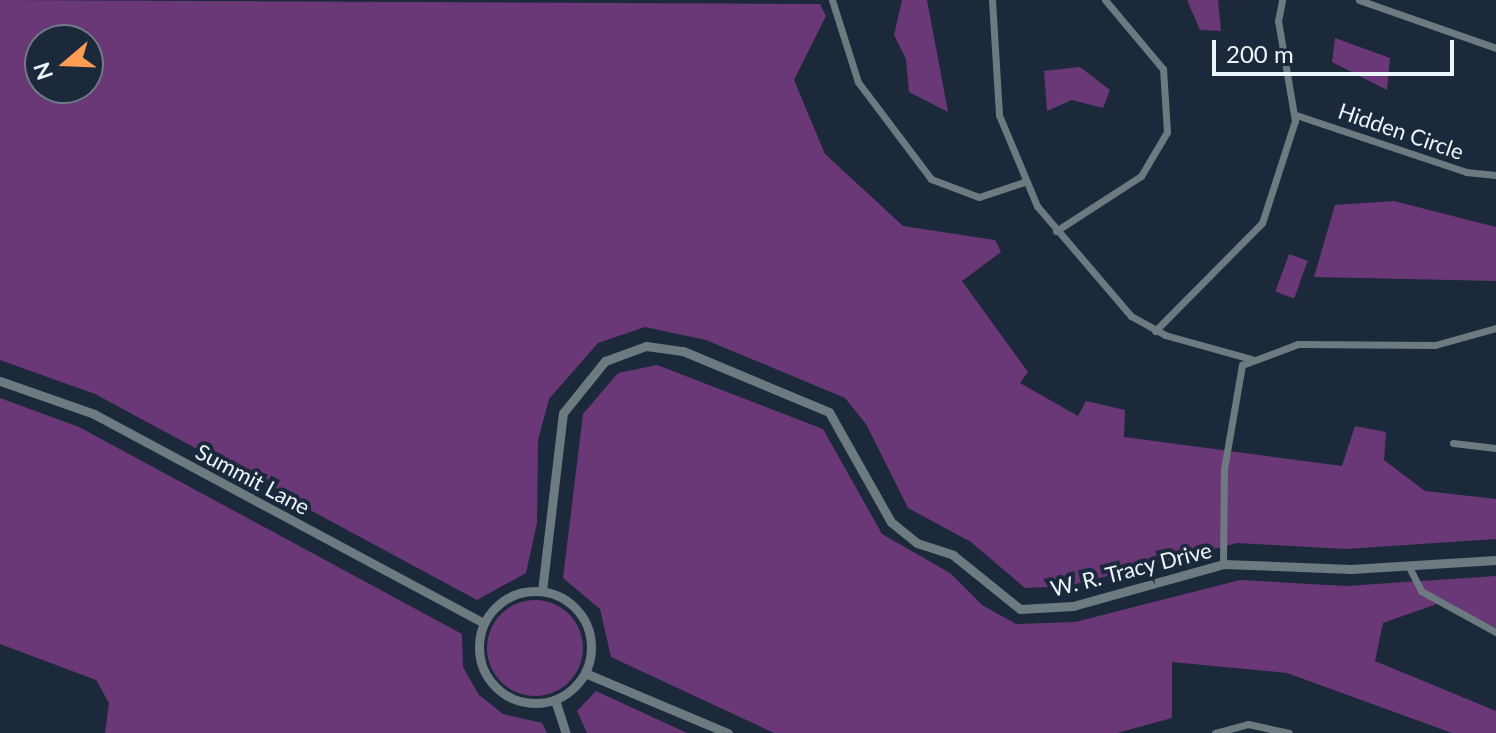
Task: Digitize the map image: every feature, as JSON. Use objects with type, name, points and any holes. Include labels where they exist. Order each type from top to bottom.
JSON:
[{"type":"street","points":[[832,0],[858,82],[931,179],[979,197],[1024,182]]},
{"type":"street","points":[[992,0],[993,82],[1024,182],[1056,231],[1123,310],[1155,331],[1251,359],[1313,343],[1435,345],[1496,328]]},
{"type":"street","points":[[1056,231],[1141,176],[1167,132],[1163,69],[1105,0]]},
{"type":"street","points":[[1155,331],[1262,223],[1296,115],[1278,21],[1282,0]]},
{"type":"street","points":[[1359,0],[1496,48]]},
{"type":"street","name":"Hidden Circle","points":[[1296,115],[1466,172],[1496,175]]},
{"type":"street","name":"W. R. Tracy Drive","points":[[542,591],[563,413],[605,361],[646,346],[683,351],[829,412],[891,522],[917,543],[953,555],[1010,606],[1061,608],[1223,564],[1408,565],[1496,560]]},
{"type":"street","points":[[1223,564],[1235,380],[1251,359]]},
{"type":"street","name":"Summit Lane","points":[[0,381],[94,414],[484,623]]},
{"type":"street","points":[[1453,443],[1496,448]]},
{"type":"street","points":[[1408,565],[1421,591],[1496,632]]},
{"type":"street","points":[[542,591],[567,601],[585,621],[591,647],[585,673],[555,700],[517,701],[501,692],[480,660],[484,623],[508,597],[542,591]]},
{"type":"street","points":[[585,673],[728,733]]},
{"type":"street","points":[[555,700],[566,733]]},
{"type":"street","points":[[1215,733],[1248,724],[1289,733]]},
{"type":"shaded area","points":[[0,0],[820,4],[826,16],[794,80],[825,154],[903,226],[995,240],[1001,252],[962,281],[1028,372],[1020,383],[1078,416],[1086,401],[1125,410],[1124,437],[1342,466],[1355,426],[1386,432],[1384,460],[1425,491],[1496,499],[1496,539],[1346,549],[1237,543],[1068,586],[1025,588],[971,542],[908,508],[866,424],[845,398],[706,340],[645,327],[598,343],[549,399],[538,440],[537,523],[526,573],[477,600],[95,394],[0,360]]},
{"type":"shaded area","points":[[902,0],[927,0],[948,112],[909,92],[906,59],[894,35]]},
{"type":"shaded area","points":[[1187,0],[1218,0],[1221,31],[1200,30]]},
{"type":"shaded area","points":[[1335,38],[1390,58],[1387,90],[1332,62]]},
{"type":"shaded area","points":[[1080,67],[1110,90],[1103,108],[1072,100],[1047,111],[1044,71]]},
{"type":"shaded area","points":[[1394,201],[1496,227],[1496,281],[1314,277],[1335,205]]},
{"type":"shaded area","points":[[1289,254],[1308,261],[1294,298],[1275,292]]},
{"type":"shaded area","points":[[657,365],[823,429],[882,534],[950,573],[982,605],[1016,624],[1075,622],[1240,580],[1346,586],[1496,576],[1496,628],[1445,601],[1383,623],[1375,661],[1496,711],[1496,733],[1452,733],[1287,673],[1172,662],[1172,718],[1117,733],[774,733],[611,657],[600,609],[563,578],[583,414],[618,373]]},
{"type":"shaded area","points":[[0,398],[79,427],[462,634],[463,667],[479,695],[503,714],[542,723],[547,733],[105,733],[109,703],[96,680],[0,644]]},
{"type":"shaded area","points":[[535,600],[553,604],[569,614],[579,630],[583,648],[579,666],[569,682],[553,692],[535,696],[517,692],[501,682],[491,666],[487,648],[491,630],[501,614],[517,604]]},
{"type":"shaded area","points":[[596,691],[687,733],[587,733],[577,711]]}]
